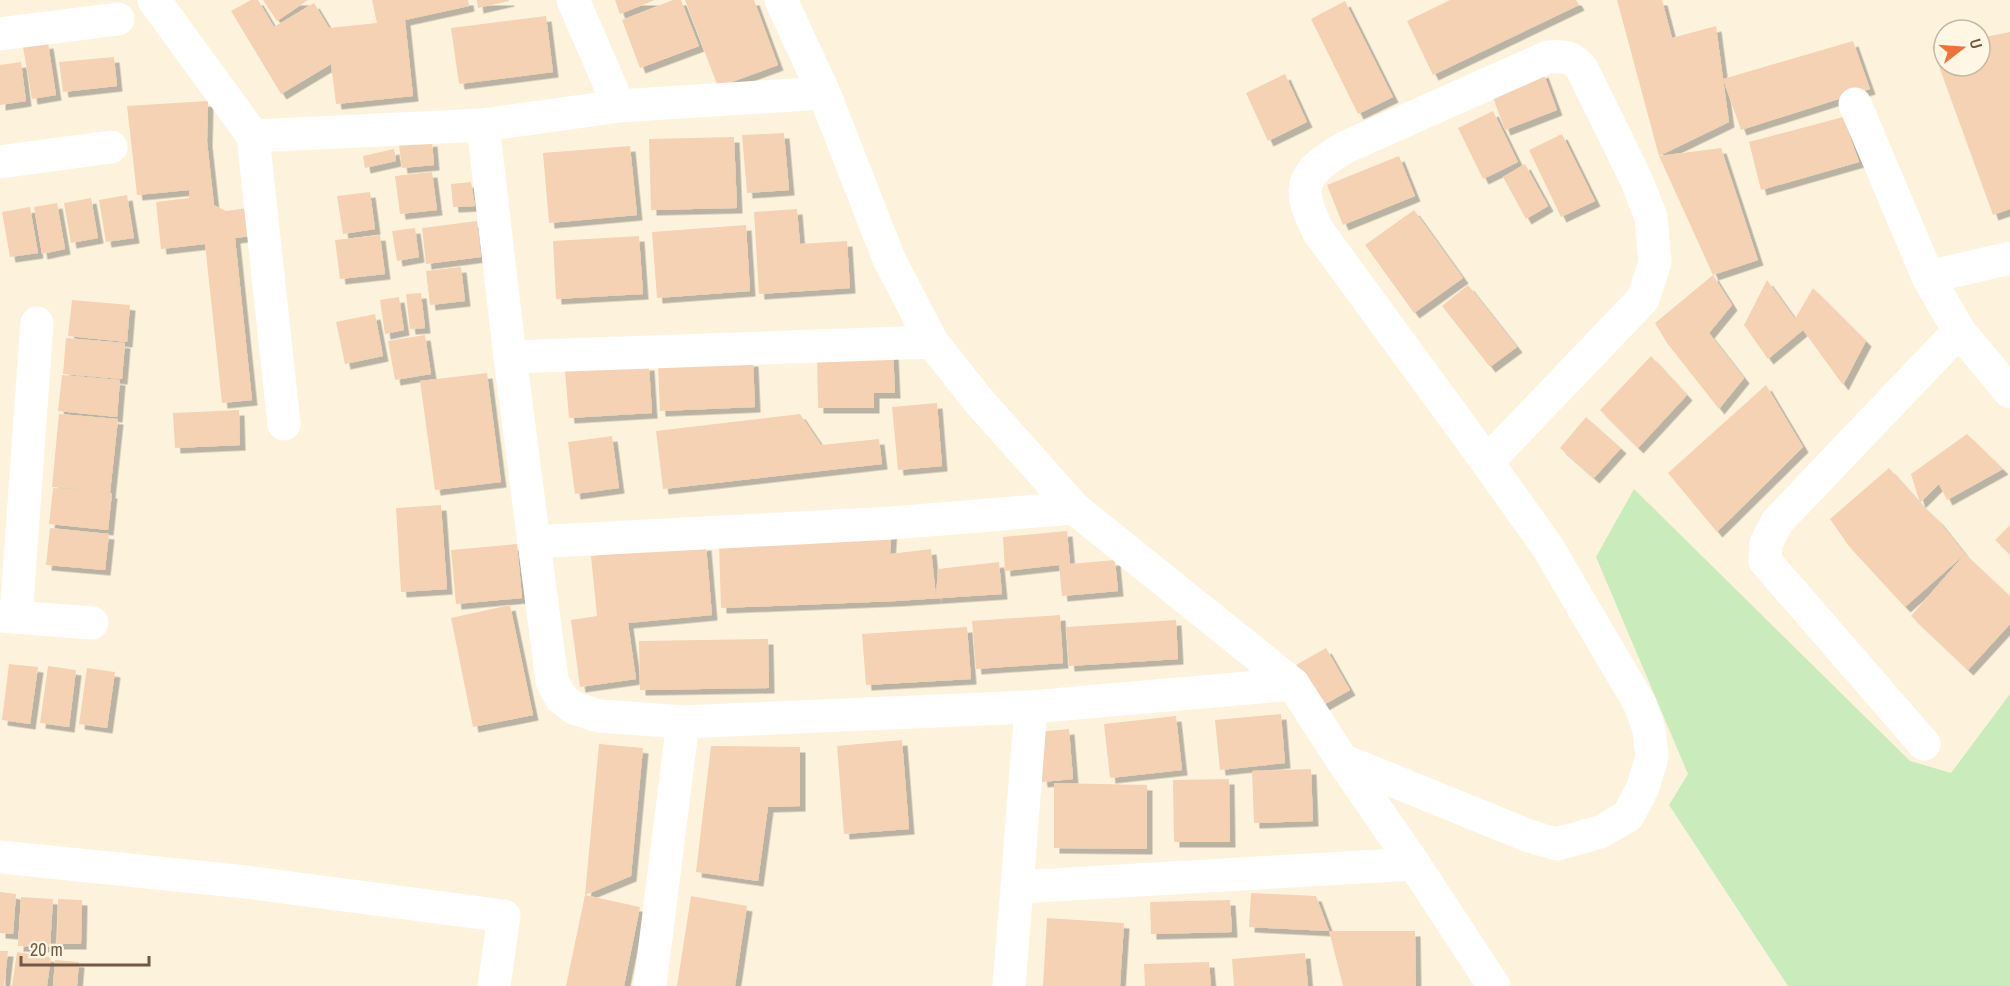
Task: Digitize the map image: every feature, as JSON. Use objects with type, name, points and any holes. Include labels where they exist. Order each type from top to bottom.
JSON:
[{"type":"street","points":[[154,0],[253,136],[284,424]]},
{"type":"street","points":[[573,0],[619,106]]},
{"type":"street","points":[[781,0],[824,93],[889,260],[932,342],[978,400],[1074,508],[1293,684],[1494,986]]},
{"type":"street","points":[[0,34],[118,19]]},
{"type":"street","points":[[1342,760],[1529,836],[1557,844],[1600,832],[1628,816],[1643,788],[1652,757],[1649,730],[1641,706],[1547,546],[1318,231],[1305,195],[1308,179],[1322,161],[1346,147],[1548,57],[1573,58],[1582,69],[1636,179],[1651,218],[1655,262],[1643,299],[1487,462]]},
{"type":"street","points":[[253,136],[483,126],[619,106],[824,93]]},
{"type":"street","points":[[1855,104],[1928,277],[1959,331],[2010,392]]},
{"type":"street","points":[[483,126],[552,681],[561,698],[574,708],[599,716],[683,722],[1031,707],[1293,684]]},
{"type":"street","points":[[0,162],[111,147]]},
{"type":"street","points":[[1928,277],[2010,258]]},
{"type":"street","points":[[37,323],[8,617],[92,623]]},
{"type":"street","points":[[1924,744],[1765,561],[1766,543],[1777,522],[1959,331]]},
{"type":"street","points":[[510,357],[932,342]]},
{"type":"street","points":[[534,542],[892,523],[1074,508]]},
{"type":"street","points":[[1009,986],[1031,707]]},
{"type":"street","points":[[650,986],[683,722]]},
{"type":"street","points":[[0,857],[246,882],[504,916],[494,986]]},
{"type":"street","points":[[1017,887],[1414,864]]},
{"type":"green space","points":[[1634,489],[1910,761],[1951,773],[2010,694],[2010,986],[1788,986],[1669,805],[1688,774],[1596,557]]},
{"type":"building","points":[[251,0],[258,0],[274,27],[314,3],[329,28],[377,23],[372,0],[468,0],[469,6],[405,20],[413,96],[336,104],[331,64],[281,94],[231,11]]},
{"type":"building","points":[[263,0],[308,0],[277,21]]},
{"type":"building","points":[[477,0],[509,0],[509,1],[478,8]]},
{"type":"building","points":[[615,0],[655,0],[620,14]]},
{"type":"building","points":[[673,0],[681,0],[699,46],[640,68],[622,20]]},
{"type":"building","points":[[685,0],[754,0],[778,65],[718,87]]},
{"type":"building","points":[[1450,0],[1576,0],[1579,5],[1433,75],[1407,21]]},
{"type":"building","points":[[1617,0],[1662,0],[1672,38],[1716,26],[1729,122],[1659,156]]},
{"type":"building","points":[[1345,1],[1393,97],[1358,114],[1311,19]]},
{"type":"building","points":[[546,16],[553,72],[459,84],[451,28]]},
{"type":"building","points":[[2010,32],[2010,209],[1993,215],[1943,78],[1992,78],[1992,36]]},
{"type":"building","points":[[1853,41],[1870,89],[1741,130],[1723,79]]},
{"type":"building","points":[[48,43],[56,95],[32,99],[23,47]]},
{"type":"building","points":[[114,57],[117,86],[63,92],[59,62]]},
{"type":"building","points":[[21,62],[26,101],[0,105],[0,65]]},
{"type":"building","points":[[1543,72],[1557,110],[1505,130],[1491,92]]},
{"type":"building","points":[[1285,74],[1307,122],[1268,141],[1246,93]]},
{"type":"building","points":[[208,101],[207,141],[214,205],[226,211],[248,208],[251,236],[235,238],[252,400],[222,403],[205,244],[161,249],[156,202],[189,198],[189,190],[137,195],[127,106]]},
{"type":"building","points":[[1493,111],[1518,162],[1483,179],[1458,128]]},
{"type":"building","points":[[1843,117],[1859,162],[1761,190],[1749,142]]},
{"type":"building","points":[[784,133],[789,190],[747,193],[742,135]]},
{"type":"building","points":[[1562,134],[1595,201],[1561,217],[1529,150]]},
{"type":"building","points":[[734,137],[737,208],[651,210],[649,139]]},
{"type":"building","points":[[432,141],[434,165],[402,168],[399,145]]},
{"type":"building","points":[[630,146],[637,215],[549,223],[543,153]]},
{"type":"building","points":[[1721,148],[1758,260],[1713,275],[1659,156]]},
{"type":"building","points":[[394,149],[396,161],[365,168],[363,156]]},
{"type":"building","points":[[1399,156],[1415,196],[1343,225],[1327,185]]},
{"type":"building","points":[[1525,164],[1548,206],[1526,219],[1503,177]]},
{"type":"building","points":[[432,172],[437,210],[400,214],[395,176]]},
{"type":"building","points":[[471,182],[475,206],[453,207],[451,184]]},
{"type":"building","points":[[370,192],[375,229],[343,234],[337,196]]},
{"type":"building","points":[[127,195],[134,238],[106,242],[99,200]]},
{"type":"building","points":[[91,198],[98,238],[71,243],[64,203]]},
{"type":"building","points":[[57,203],[65,249],[42,254],[34,207]]},
{"type":"building","points":[[30,207],[38,253],[10,257],[2,212]]},
{"type":"building","points":[[797,209],[800,244],[847,241],[850,288],[759,294],[754,212]]},
{"type":"building","points":[[1414,210],[1463,278],[1414,313],[1365,245]]},
{"type":"building","points":[[477,221],[481,257],[426,264],[422,228]]},
{"type":"building","points":[[746,225],[750,291],[657,298],[652,232]]},
{"type":"building","points":[[415,228],[419,257],[397,261],[392,231]]},
{"type":"building","points":[[380,235],[385,274],[340,279],[335,240]]},
{"type":"building","points":[[639,236],[643,294],[556,299],[553,241]]},
{"type":"building","points":[[461,267],[465,301],[430,305],[426,271]]},
{"type":"building","points":[[1713,275],[1732,305],[1709,333],[1744,378],[1719,409],[1667,343],[1655,323]]},
{"type":"building","points":[[1767,280],[1795,319],[1813,288],[1866,341],[1843,385],[1803,330],[1768,359],[1744,325]]},
{"type":"building","points":[[1468,285],[1517,347],[1490,367],[1442,306]]},
{"type":"building","points":[[421,293],[425,328],[410,329],[406,294]]},
{"type":"building","points":[[399,297],[404,330],[385,334],[380,300]]},
{"type":"building","points":[[72,300],[130,305],[127,342],[68,336]]},
{"type":"building","points":[[375,314],[383,356],[345,364],[336,322]]},
{"type":"building","points":[[425,335],[431,374],[395,380],[388,341]]},
{"type":"building","points":[[66,338],[125,343],[122,379],[63,374]]},
{"type":"building","points":[[893,350],[895,393],[874,393],[874,408],[818,408],[817,351]]},
{"type":"building","points":[[1651,356],[1687,395],[1638,448],[1600,410]]},
{"type":"building","points":[[753,361],[755,407],[660,411],[658,364]]},
{"type":"building","points":[[649,365],[652,413],[569,418],[565,371]]},
{"type":"building","points":[[487,373],[501,482],[435,490],[420,381]]},
{"type":"building","points":[[62,375],[120,380],[117,417],[58,411]]},
{"type":"building","points":[[1766,385],[1803,447],[1717,532],[1668,473]]},
{"type":"building","points":[[937,403],[942,466],[898,470],[892,407]]},
{"type":"building","points":[[239,410],[240,445],[175,448],[173,413]]},
{"type":"building","points":[[59,414],[118,419],[108,530],[49,524],[53,488],[87,490],[52,487]]},
{"type":"building","points":[[800,414],[821,445],[879,439],[882,464],[663,489],[656,431]]},
{"type":"building","points":[[1586,417],[1621,448],[1594,478],[1560,448]]},
{"type":"building","points":[[1967,434],[2003,469],[1947,500],[1939,484],[1920,503],[1911,474]]},
{"type":"building","points":[[612,436],[619,488],[575,494],[568,442]]},
{"type":"building","points":[[1889,468],[1938,520],[1965,554],[1905,607],[1848,545],[1830,519]]},
{"type":"building","points":[[441,505],[447,589],[401,592],[396,508]]},
{"type":"building","points":[[2010,525],[2010,554],[1995,540]]},
{"type":"building","points":[[892,527],[890,554],[931,549],[936,597],[938,569],[999,562],[1002,594],[721,608],[719,544]]},
{"type":"building","points":[[50,528],[109,534],[105,570],[46,565]]},
{"type":"building","points":[[1067,531],[1070,564],[1115,560],[1118,591],[1062,596],[1059,565],[1005,571],[1003,537]]},
{"type":"building","points":[[517,544],[522,598],[456,604],[451,550]]},
{"type":"building","points":[[706,545],[712,615],[628,623],[636,679],[580,687],[571,620],[597,616],[591,556]]},
{"type":"building","points":[[1965,554],[2010,596],[2010,624],[1968,670],[1911,616]]},
{"type":"building","points":[[510,605],[533,715],[473,727],[451,618]]},
{"type":"building","points":[[1060,615],[1063,663],[976,669],[972,621]]},
{"type":"building","points":[[1176,620],[1178,659],[1069,666],[1066,627]]},
{"type":"building","points":[[967,627],[971,679],[866,685],[862,634]]},
{"type":"building","points":[[768,639],[769,688],[640,690],[639,641]]},
{"type":"building","points":[[1326,648],[1350,690],[1320,707],[1296,665]]},
{"type":"building","points":[[9,664],[38,667],[30,724],[2,720]]},
{"type":"building","points":[[48,666],[76,670],[69,727],[40,723]]},
{"type":"building","points":[[87,668],[115,672],[107,728],[79,724]]},
{"type":"building","points":[[1281,714],[1285,763],[1220,770],[1215,720]]},
{"type":"building","points":[[1176,716],[1182,770],[1110,778],[1104,724]]},
{"type":"building","points":[[1069,729],[1073,779],[1042,782],[1037,732]]},
{"type":"building","points":[[902,740],[909,829],[844,834],[837,746]]},
{"type":"building","points":[[599,744],[643,748],[631,876],[585,895]]},
{"type":"building","points":[[711,746],[800,747],[800,806],[768,807],[758,881],[696,872]]},
{"type":"building","points":[[1311,769],[1313,821],[1254,823],[1252,771]]},
{"type":"building","points":[[1229,779],[1230,842],[1174,842],[1173,780]]},
{"type":"building","points":[[1054,783],[1147,785],[1147,849],[1054,848]]},
{"type":"building","points":[[0,892],[16,894],[13,934],[0,933]]},
{"type":"building","points":[[1251,893],[1316,896],[1329,931],[1249,927]]},
{"type":"building","points":[[585,895],[640,907],[624,986],[566,986]]},
{"type":"building","points":[[691,896],[747,906],[735,986],[677,986]]},
{"type":"building","points":[[21,897],[53,899],[50,947],[18,946]]},
{"type":"building","points":[[58,899],[82,900],[81,944],[57,944]]},
{"type":"building","points":[[1230,900],[1232,932],[1151,934],[1150,902]]},
{"type":"building","points":[[1047,918],[1124,923],[1120,986],[1043,986]]},
{"type":"building","points":[[1329,931],[1415,931],[1416,986],[1343,986]]},
{"type":"building","points":[[0,951],[8,951],[4,986],[0,986]]},
{"type":"building","points":[[17,952],[51,957],[47,986],[12,986]]},
{"type":"building","points":[[1305,953],[1308,986],[1234,986],[1232,959]]},
{"type":"building","points":[[55,960],[79,962],[77,986],[53,986]]},
{"type":"building","points":[[1209,962],[1211,986],[1145,986],[1144,964]]}]
